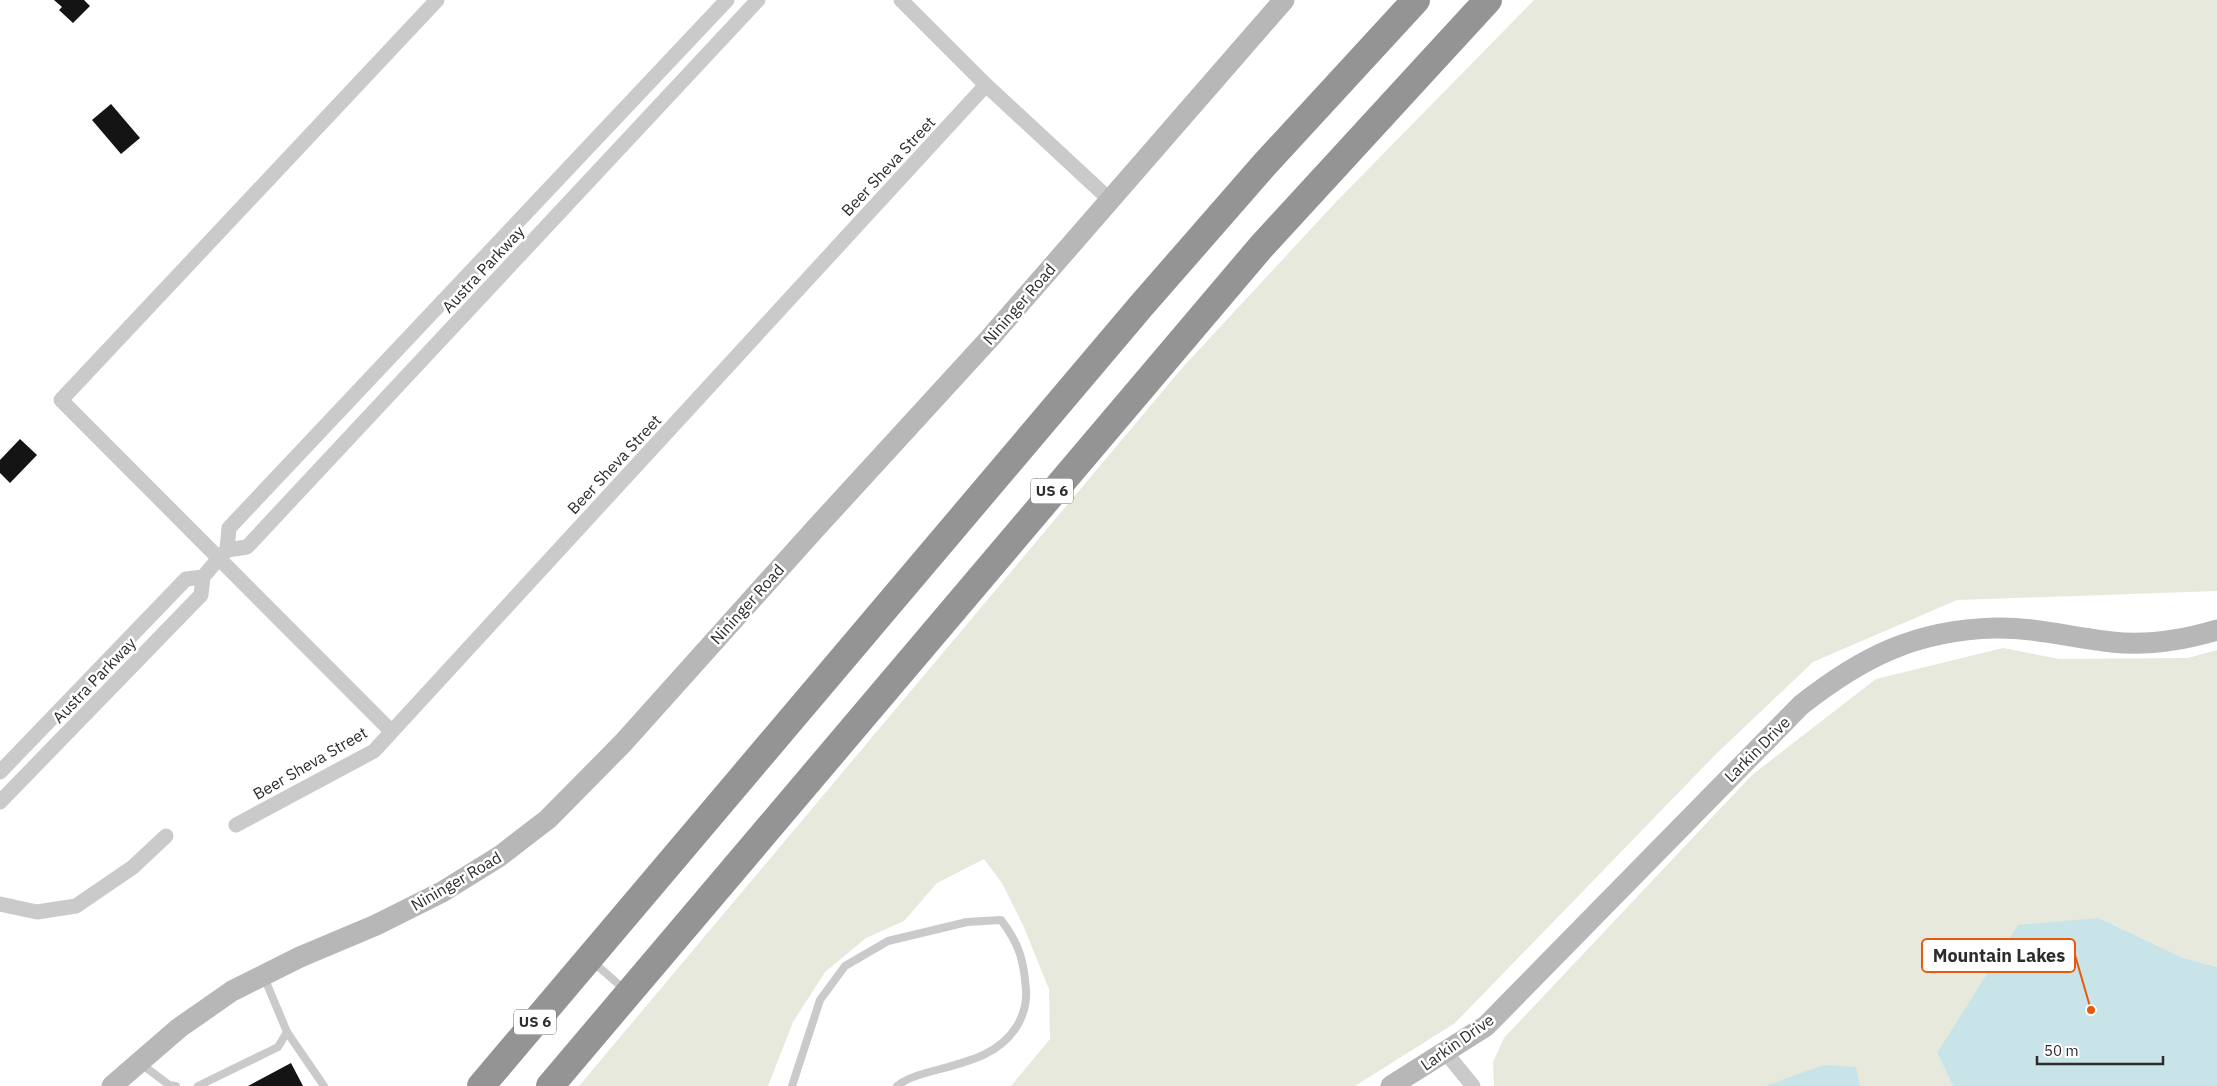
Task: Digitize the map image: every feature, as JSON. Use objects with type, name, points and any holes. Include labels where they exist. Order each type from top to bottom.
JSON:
[{"type":"highway","name":"US 6","points":[[481,1086],[1141,306],[1265,164],[1416,0]]},
{"type":"highway","name":"US 6","points":[[550,1086],[1261,247],[1488,0]]},
{"type":"street","points":[[392,731],[223,554],[62,400],[437,0]]},
{"type":"street","name":"Austra Parkway","points":[[0,802],[201,595],[203,576],[223,554],[229,528],[727,0]]},
{"type":"street","name":"Austra Parkway","points":[[223,554],[247,547],[758,0]]},
{"type":"street","points":[[901,0],[986,85],[1110,200]]},
{"type":"street","name":"Nininger Road","points":[[112,1086],[138,1062],[207,1008],[263,974],[384,921],[442,892],[500,856],[548,819],[623,743],[814,529],[990,338],[1227,63],[1284,0]]},
{"type":"street","name":"Beer Sheva Street","points":[[236,825],[374,751],[986,85]]},
{"type":"street","name":"Austra Parkway","points":[[0,772],[186,579],[203,576]]},
{"type":"street","name":"Larkin Drive","points":[[1391,1086],[1486,1026],[1801,705],[1833,680],[1874,656],[1911,641],[1958,631],[1996,628],[2114,642],[2140,643],[2186,639],[2217,630]]},
{"type":"street","points":[[0,904],[37,912],[76,906],[133,867],[166,836]]},
{"type":"street","points":[[1446,1052],[1473,1086]]},
{"type":"lane","points":[[792,1086],[820,1000],[845,966],[888,941],[967,922],[1001,920],[1014,936],[1024,965],[1027,996],[1024,1015],[1012,1034],[998,1047],[970,1061],[917,1076],[898,1086]]},
{"type":"lane","points":[[589,958],[628,992]]},
{"type":"lane","points":[[263,974],[287,1032],[324,1086]]},
{"type":"lane","points":[[198,1086],[278,1047],[287,1032]]},
{"type":"lane","points":[[138,1062],[169,1085],[176,1086]]},
{"type":"shaded area","points":[[1534,0],[2217,0],[2217,591],[1957,600],[1813,662],[1715,755],[1455,1023],[1355,1086],[1011,1086],[1050,1039],[1049,989],[1023,925],[1002,883],[984,859],[937,883],[904,921],[866,938],[825,972],[793,1022],[768,1086],[579,1086],[1183,367],[1336,202]]},
{"type":"shaded area","points":[[2003,648],[2059,659],[2188,658],[2217,650],[2217,967],[2181,957],[2099,918],[1937,1053],[1953,1086],[1494,1086],[1493,1062],[1504,1038],[1752,775],[1876,679]]},
{"type":"water","points":[[2099,918],[2181,957],[2217,967],[2217,1086],[1953,1086],[1937,1053],[2018,925]]},
{"type":"water","points":[[1824,1065],[1856,1067],[1860,1086],[1765,1086]]},
{"type":"building","points":[[54,0],[84,0],[90,6],[73,23],[59,10],[62,7]]},
{"type":"building","points":[[111,104],[140,138],[121,154],[92,120]]},
{"type":"building","points":[[20,439],[37,455],[10,483],[0,473],[0,460]]},
{"type":"building","points":[[291,1063],[303,1086],[248,1086]]},
{"type":"place","name":"Mountain Lakes","points":[[2091,1010]]}]
